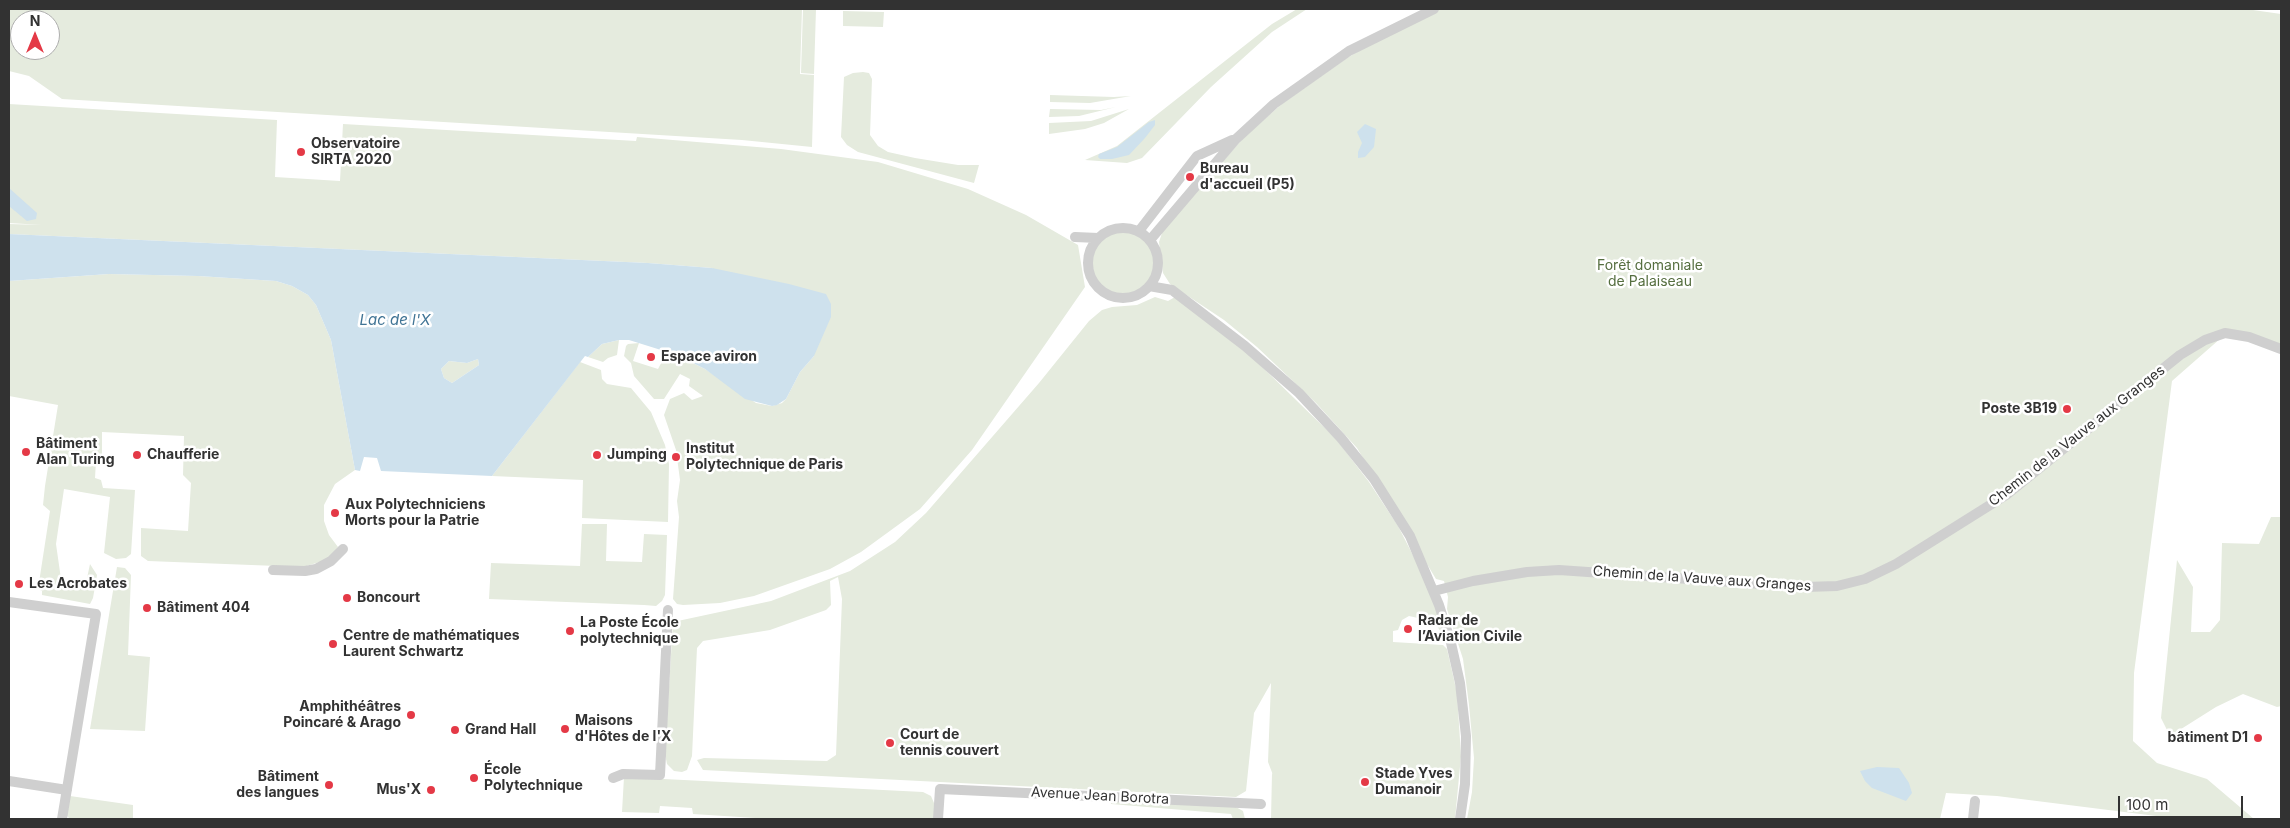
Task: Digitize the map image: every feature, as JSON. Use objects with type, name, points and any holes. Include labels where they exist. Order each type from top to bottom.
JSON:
[{"type":"street","points":[[1150,240],[1236,139],[1274,104],[1323,67],[1368,40],[1434,9]]},
{"type":"street","points":[[1139,231],[1196,156],[1236,139]]},
{"type":"street","points":[[1158,265],[1149,286],[1142,292],[1126,298],[1108,295],[1101,291],[1091,278],[1088,255],[1075,237],[1098,238],[1117,228],[1139,231],[1150,240],[1155,247],[1158,265],[1170,289],[1252,352],[1299,394],[1341,438],[1390,503],[1410,536],[1434,591],[1451,643],[1464,707],[1466,756],[1460,819]]},
{"type":"street","points":[[1088,255],[1098,238]]},
{"type":"street","points":[[1149,286],[1170,289]]},
{"type":"street","name":"Chemin de la Vauve aux Granges","points":[[1434,591],[1473,581],[1527,572],[1559,570],[1786,586],[1837,586],[1865,579],[1896,564],[2006,495],[2173,360],[2205,340],[2225,333],[2249,337],[2281,349]]},
{"type":"street","points":[[273,570],[316,569],[331,561],[343,549]]},
{"type":"street","points":[[9,602],[96,614],[62,819]]},
{"type":"street","points":[[613,778],[623,774],[660,776],[668,610]]},
{"type":"street","points":[[9,780],[67,790]]},
{"type":"street","name":"Avenue Jean Borotra","points":[[938,819],[940,789],[1261,804]]},
{"type":"street","points":[[1973,819],[1975,801]]},
{"type":"green space","points":[[9,9],[802,9],[800,74],[814,75],[812,147],[742,140],[62,99],[29,76],[9,71]]},
{"type":"green space","points":[[803,9],[816,9],[814,74],[801,73]]},
{"type":"green space","points":[[1297,9],[1307,9],[1272,32],[1211,87],[1142,158],[1127,163],[1085,160],[1117,146],[1272,24]]},
{"type":"green space","name":"Forêt domaniale de Palaiseau","points":[[1440,9],[2246,9],[2281,14],[2281,353],[2235,337],[2221,338],[2172,381],[2134,673],[2133,741],[2157,763],[2207,779],[2254,819],[2180,819],[1997,796],[1946,793],[1940,819],[1467,819],[1472,792],[1474,758],[1469,705],[1463,659],[1447,609],[1448,597],[1444,581],[1436,579],[1357,448],[1316,403],[1257,347],[1224,320],[1170,284],[1163,273],[1159,242],[1163,230],[1246,135],[1283,103],[1347,58]]},
{"type":"green space","points":[[843,11],[884,12],[883,27],[843,26]]},
{"type":"green space","points":[[853,73],[869,73],[872,79],[870,135],[878,146],[888,152],[915,158],[958,165],[979,165],[974,183],[858,152],[847,145],[841,137],[844,77]]},
{"type":"green space","points":[[1050,95],[1131,96],[1090,103],[1050,102]]},
{"type":"green space","points":[[9,104],[277,120],[275,177],[340,181],[343,124],[636,141],[637,137],[781,149],[878,162],[968,189],[1026,215],[1078,245],[1085,287],[972,450],[920,509],[861,552],[830,569],[754,596],[720,603],[677,604],[673,599],[679,517],[677,501],[680,480],[676,450],[664,415],[670,399],[684,393],[692,400],[703,396],[689,386],[690,379],[680,374],[664,399],[654,399],[634,376],[631,363],[624,356],[626,346],[639,343],[633,361],[658,369],[667,352],[677,355],[705,369],[756,403],[772,406],[782,403],[786,399],[800,372],[814,356],[712,268],[648,263],[9,234],[9,224],[42,225],[9,223]]},
{"type":"green space","points":[[1116,107],[1079,116],[1049,117],[1050,109],[1101,110]]},
{"type":"green space","points":[[1129,109],[1104,123],[1085,129],[1049,134],[1049,123],[1091,121]]},
{"type":"green space","points":[[1123,232],[1135,234],[1145,241],[1152,251],[1154,263],[1152,275],[1145,285],[1135,292],[1123,294],[1111,292],[1101,285],[1094,275],[1092,263],[1094,251],[1101,241],[1111,234]]},
{"type":"green space","points":[[109,274],[198,276],[276,281],[292,286],[308,295],[316,305],[331,340],[355,470],[335,484],[324,505],[324,521],[329,535],[338,547],[332,555],[323,561],[303,567],[148,561],[141,556],[141,528],[188,531],[191,483],[183,475],[184,436],[102,432],[102,462],[96,461],[95,478],[101,480],[103,488],[135,490],[131,554],[126,558],[116,559],[104,553],[110,497],[64,489],[56,544],[61,579],[86,583],[90,564],[97,575],[93,598],[90,604],[42,595],[42,591],[38,589],[50,511],[43,505],[58,405],[9,396],[9,281]]},
{"type":"green space","points":[[1155,297],[1168,301],[1175,297],[1253,358],[1336,439],[1369,482],[1398,526],[1421,571],[1443,627],[1441,632],[1437,626],[1422,627],[1418,618],[1409,616],[1402,620],[1398,630],[1393,631],[1393,642],[1443,645],[1447,649],[1457,693],[1461,756],[1455,819],[1271,819],[1272,773],[1273,775],[1268,762],[1271,683],[1254,713],[1246,791],[1236,797],[703,770],[697,760],[704,758],[827,761],[836,755],[842,599],[838,577],[830,581],[831,605],[826,610],[770,630],[703,641],[697,648],[692,756],[687,770],[682,772],[674,771],[667,764],[665,754],[673,622],[771,601],[850,571],[895,542],[926,513],[1039,383],[1089,321],[1102,310],[1112,307],[1137,305]]},
{"type":"green space","points":[[619,340],[617,355],[603,362],[588,357],[602,344]]},
{"type":"green space","points":[[478,359],[479,365],[452,383],[444,378],[441,369],[449,361],[467,363]]},
{"type":"green space","name":"Jumping","points":[[580,362],[601,370],[602,379],[607,384],[631,388],[651,412],[665,445],[669,464],[668,522],[582,518],[583,480],[492,476]]},
{"type":"green space","points":[[2271,517],[2281,517],[2281,706],[2277,707],[2243,694],[2216,707],[2170,736],[2161,718],[2177,560],[2193,587],[2191,632],[2210,632],[2220,620],[2222,543],[2259,544]]},
{"type":"green space","points":[[582,524],[607,524],[606,561],[642,562],[644,534],[667,535],[665,595],[662,601],[656,606],[489,599],[491,563],[580,566]]},
{"type":"green space","points":[[117,567],[125,568],[131,575],[128,655],[150,657],[145,731],[90,729]]},
{"type":"green space","points":[[624,777],[923,792],[931,796],[934,803],[934,819],[771,819],[693,814],[692,808],[660,806],[659,813],[622,812]]},
{"type":"green space","points":[[70,796],[133,805],[133,819],[70,819],[67,816]]},
{"type":"green space","points":[[1111,800],[1234,806],[1243,811],[1245,819],[1233,819],[1231,814],[1111,804]]},
{"type":"water","points":[[1155,120],[1155,125],[1129,155],[1112,159],[1100,159],[1098,157],[1099,154],[1117,147],[1149,122]]},
{"type":"water","points":[[1365,124],[1376,129],[1374,147],[1365,157],[1358,158],[1358,152],[1362,143],[1357,132]]},
{"type":"water","points":[[9,188],[37,213],[36,219],[27,221],[9,206]]},
{"type":"water","name":"Lac de l'X","points":[[9,234],[648,263],[712,268],[789,284],[826,294],[831,304],[831,317],[814,356],[800,372],[786,399],[777,405],[772,406],[745,399],[705,369],[677,355],[629,340],[619,340],[602,344],[588,357],[585,356],[492,476],[381,471],[377,458],[364,457],[360,471],[355,470],[331,340],[316,305],[308,295],[292,286],[276,281],[198,276],[109,274],[9,281]],"holes":[[[478,359],[479,365],[452,383],[444,378],[441,369],[449,361],[467,363]]]},
{"type":"water","points":[[1877,767],[1899,768],[1909,783],[1912,793],[1906,801],[1872,788],[1865,781],[1860,771]]},
{"type":"place","name":"Observatoire SIRTA 2020","points":[[301,152]]},
{"type":"place","name":"Bureau d'accueil (P5)","points":[[1190,177]]},
{"type":"place","name":"Espace aviron","points":[[651,357]]},
{"type":"place","name":"Poste 3B19","points":[[2067,409]]},
{"type":"place","name":"Bâtiment Alan Turing","points":[[26,452]]},
{"type":"place","name":"Chaufferie","points":[[137,455]]},
{"type":"place","name":"Jumping","points":[[597,455]]},
{"type":"place","name":"Institut Polytechnique de Paris","points":[[676,457]]},
{"type":"place","name":"Aux Polytechniciens Morts pour la Patrie","points":[[335,513]]},
{"type":"place","name":"Les Acrobates","points":[[19,584]]},
{"type":"place","name":"Boncourt","points":[[347,598]]},
{"type":"place","name":"Bâtiment 404","points":[[147,608]]},
{"type":"place","name":"Radar de l’Aviation Civile","points":[[1408,629]]},
{"type":"place","name":"La Poste École polytechnique","points":[[570,631]]},
{"type":"place","name":"Centre de mathématiques Laurent Schwartz","points":[[333,644]]},
{"type":"place","name":"Amphithéâtres Poincaré & Arago","points":[[411,715]]},
{"type":"place","name":"Maisons d'Hôtes de l'X","points":[[565,729]]},
{"type":"place","name":"Grand Hall","points":[[455,730]]},
{"type":"place","name":"bâtiment D1","points":[[2258,738]]},
{"type":"place","name":"Court de tennis couvert","points":[[890,743]]},
{"type":"place","name":"École Polytechnique","points":[[474,778]]},
{"type":"place","name":"Stade Yves Dumanoir","points":[[1365,782]]},
{"type":"place","name":"Bâtiment des langues","points":[[329,785]]},
{"type":"place","name":"Mus'X","points":[[431,790]]}]
